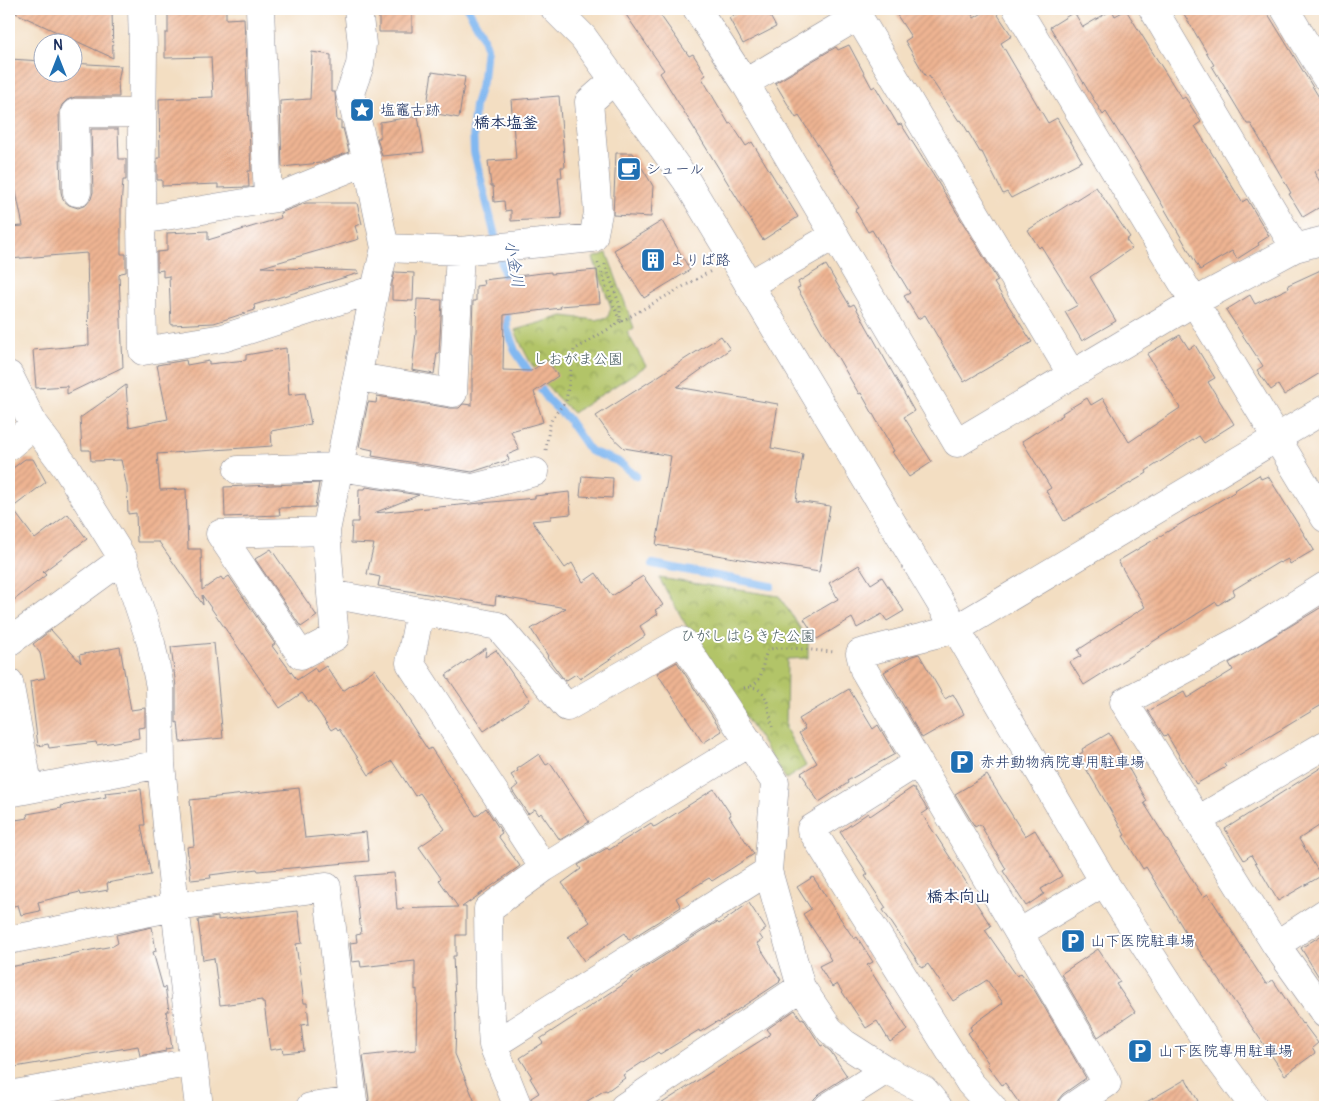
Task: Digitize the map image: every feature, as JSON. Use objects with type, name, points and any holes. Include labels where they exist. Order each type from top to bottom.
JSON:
[{"type":"street","points":[[142,9],[144,49],[141,220],[143,351],[222,338],[375,289]]},
{"type":"street","points":[[260,9],[268,199]]},
{"type":"street","points":[[326,531],[220,534],[301,655],[335,637],[326,531],[385,248],[367,161],[350,93],[360,65],[362,44],[358,9]]},
{"type":"street","points":[[555,9],[582,37],[686,180],[956,628],[1104,882],[1210,1047],[1254,1107]]},
{"type":"street","points":[[697,9],[745,83],[957,443],[1194,302],[1295,248],[1325,240]]},
{"type":"street","points":[[1017,9],[1325,518]]},
{"type":"street","points":[[1153,9],[1295,248]]},
{"type":"street","points":[[1285,9],[1325,76]]},
{"type":"street","points":[[745,83],[856,12],[1072,375]]},
{"type":"street","points":[[385,248],[460,251],[592,238],[598,213],[589,102],[614,80]]},
{"type":"street","points":[[77,192],[75,113],[142,113]]},
{"type":"street","points":[[141,220],[276,198],[367,161]]},
{"type":"street","points":[[749,285],[835,235]]},
{"type":"street","points":[[358,377],[453,393],[460,251]]},
{"type":"street","points":[[9,375],[34,425],[67,469],[122,558],[151,643],[160,686],[161,764],[175,908],[199,1107]]},
{"type":"street","points":[[1072,1107],[1107,1082],[864,670],[860,653],[956,628],[1276,437],[1325,410]]},
{"type":"street","points":[[9,446],[34,425]]},
{"type":"street","points":[[238,470],[339,467],[473,488],[536,472]]},
{"type":"street","points":[[9,642],[122,558]]},
{"type":"street","points":[[1325,586],[1238,641],[1124,702],[1276,944],[1325,1014]]},
{"type":"street","points":[[331,594],[498,626],[567,707],[682,641],[775,782],[768,871],[801,987],[829,1029],[844,1043],[886,1070],[924,1090],[938,1107]]},
{"type":"street","points":[[420,611],[410,663],[544,868]]},
{"type":"street","points":[[9,682],[19,791],[161,764]]},
{"type":"street","points":[[518,1107],[493,1046],[489,987],[488,909],[544,868],[750,742]]},
{"type":"street","points":[[1198,820],[1325,745]]},
{"type":"street","points":[[918,762],[811,829],[970,1082],[992,1107]]},
{"type":"street","points":[[493,1046],[768,871]]},
{"type":"street","points":[[1019,933],[1104,882]]},
{"type":"street","points":[[9,940],[175,908],[327,888],[353,1101],[310,1107]]},
{"type":"street","points":[[1276,944],[1325,913]]},
{"type":"street","points":[[629,1106],[801,987]]},
{"type":"street","points":[[9,1095],[193,1062]]},
{"type":"street","points":[[828,1107],[886,1070]]},
{"type":"path","points":[[602,257],[620,306],[620,322]]},
{"type":"path","points":[[552,418],[566,401],[574,350],[732,259]]},
{"type":"path","points":[[597,260],[620,322]]},
{"type":"path","points":[[751,686],[758,682],[762,676],[763,660],[769,649],[792,648],[814,651]]},
{"type":"green space","name":"しおがま公園","points":[[607,253],[634,328],[627,332],[646,366],[573,413],[532,365],[515,330],[563,316],[596,320],[608,317],[611,307],[593,258]]},
{"type":"green space","name":"ひがしはらきた公園","points":[[659,578],[779,596],[808,640],[808,658],[787,659],[786,729],[806,766],[786,779],[690,632]]},
{"type":"building","points":[[112,9],[113,58],[82,44],[82,32],[57,32],[9,10]]},
{"type":"building","points":[[168,9],[226,9],[226,19],[244,18],[251,171],[248,171],[249,187],[218,188],[218,184],[162,186],[162,180],[157,180],[157,158],[160,158],[159,99],[213,97],[211,57],[165,58],[165,33],[168,33]]},
{"type":"building","points":[[379,9],[412,9],[412,32],[379,32]]},
{"type":"building","points":[[622,9],[656,9],[689,56],[693,54],[706,75],[702,78],[729,124],[731,123],[746,146],[752,142],[798,217],[763,240],[660,73],[664,70]]},
{"type":"building","points":[[746,9],[766,9],[776,27],[743,44],[729,18]]},
{"type":"building","points":[[893,9],[969,9],[974,18],[989,9],[994,9],[1012,36],[1001,43],[1048,123],[1057,118],[1082,161],[1011,198],[1007,192],[1003,194],[982,152],[980,152],[961,120],[959,121],[929,76],[926,77],[905,41],[911,37]]},
{"type":"building","points":[[1181,9],[1265,9],[1325,107],[1325,165],[1314,172],[1325,190],[1325,204],[1303,217],[1251,124],[1247,124]]},
{"type":"building","points":[[1112,10],[1115,16],[1126,10],[1182,99],[1185,97],[1201,122],[1195,126],[1242,202],[1247,199],[1269,236],[1237,259],[1232,251],[1200,270],[1138,163],[1106,112],[1103,115],[1050,27],[1074,12],[1083,27]]},
{"type":"building","points":[[849,45],[872,88],[875,86],[898,125],[901,124],[954,208],[998,281],[994,283],[1032,342],[964,382],[925,315],[918,319],[904,296],[910,293],[872,230],[868,232],[855,210],[859,208],[799,116],[796,118],[775,83],[836,47],[838,50]]},
{"type":"building","points":[[312,52],[331,55],[331,92],[335,92],[337,121],[341,121],[341,129],[343,128],[349,152],[320,163],[282,167],[280,101],[310,99]]},
{"type":"building","points":[[10,59],[32,60],[32,82],[82,82],[82,64],[121,66],[118,82],[119,97],[75,97],[67,100],[62,105],[59,113],[61,192],[63,200],[69,205],[78,208],[86,205],[91,199],[93,192],[91,129],[118,129],[119,159],[126,159],[126,180],[123,180],[121,207],[121,254],[126,254],[126,272],[119,275],[123,367],[67,394],[67,386],[36,388],[33,350],[89,345],[87,253],[9,259],[9,227],[23,226],[15,187],[9,188]]},
{"type":"building","points":[[432,72],[465,77],[459,118],[426,112]]},
{"type":"building","points":[[559,96],[565,167],[561,167],[562,177],[558,177],[562,218],[511,221],[511,210],[505,211],[504,201],[494,202],[488,161],[516,159],[511,100]]},
{"type":"building","points":[[418,116],[424,152],[382,156],[377,138],[380,138],[380,122]]},
{"type":"building","name":"シュール","points":[[616,153],[633,153],[653,186],[651,217],[613,215]]},
{"type":"building","points":[[1096,187],[1130,237],[1126,240],[1132,248],[1090,277],[1116,321],[1082,341],[1065,312],[1078,305],[1041,246],[1039,248],[1028,230]]},
{"type":"building","points":[[306,203],[357,203],[362,224],[355,226],[359,239],[262,267],[358,271],[359,273],[254,305],[255,310],[214,323],[171,325],[169,276],[163,277],[163,270],[157,271],[157,252],[167,251],[167,233],[208,231],[208,240],[281,218],[280,213]]},
{"type":"building","name":"よりば路","points":[[662,221],[690,270],[644,298],[614,250]]},
{"type":"building","points":[[826,265],[850,306],[854,304],[914,411],[904,417],[932,462],[909,477],[892,452],[894,451],[861,393],[859,394],[797,288],[800,287],[798,282]]},
{"type":"building","points":[[1325,268],[1325,370],[1284,395],[1278,385],[1271,390],[1257,370],[1263,366],[1226,310],[1250,295],[1255,304],[1289,288],[1288,285]]},
{"type":"building","points":[[597,270],[600,303],[560,306],[561,308],[504,315],[503,370],[531,371],[547,360],[558,376],[534,392],[543,422],[511,431],[519,450],[507,455],[509,460],[472,472],[372,456],[373,450],[359,447],[368,402],[376,403],[377,396],[450,408],[459,408],[463,404],[472,405],[473,301],[476,301],[476,286],[484,285],[483,280],[551,272],[551,274]]},
{"type":"building","points":[[395,272],[414,273],[413,301],[392,300],[392,283]]},
{"type":"building","points":[[417,299],[442,300],[439,353],[437,353],[434,374],[412,370]]},
{"type":"building","points":[[1180,335],[1189,349],[1195,345],[1215,378],[1208,382],[1234,424],[1204,443],[1199,436],[1146,471],[1147,473],[1064,521],[1046,491],[1051,488],[1022,441],[1087,398],[1091,405],[1103,398],[1129,442],[1180,408],[1147,354]]},
{"type":"building","points":[[721,336],[730,349],[677,387],[778,404],[771,448],[803,454],[796,501],[830,506],[819,572],[656,545],[671,456],[624,448],[609,434],[596,416]]},
{"type":"building","points":[[286,348],[289,395],[305,393],[311,424],[271,431],[272,446],[157,454],[160,490],[186,489],[188,549],[201,549],[202,590],[221,577],[223,580],[229,576],[275,644],[272,646],[297,680],[315,668],[317,672],[326,666],[343,691],[375,669],[428,750],[431,748],[476,816],[486,808],[502,833],[498,836],[520,866],[462,907],[466,907],[466,935],[456,935],[456,956],[453,956],[456,1024],[455,1054],[477,1107],[367,1107],[369,1099],[363,1056],[416,1050],[417,989],[415,990],[415,961],[361,967],[360,961],[352,962],[350,943],[357,942],[356,935],[361,934],[355,876],[394,873],[397,909],[458,907],[439,880],[441,878],[419,847],[445,829],[420,793],[415,796],[392,761],[369,775],[339,729],[336,727],[331,730],[311,701],[309,702],[302,693],[280,708],[202,595],[203,605],[159,542],[137,542],[136,513],[128,514],[127,487],[121,460],[91,461],[90,450],[82,450],[80,418],[126,385],[129,427],[168,419],[157,365],[186,360],[187,365],[209,361],[209,364],[246,360],[246,355]]},
{"type":"building","points":[[25,459],[33,459],[46,482],[12,508],[35,539],[68,514],[87,539],[43,572],[46,575],[9,604],[9,471]]},
{"type":"building","points":[[1259,475],[1261,479],[1268,476],[1314,550],[1290,564],[1288,559],[1279,562],[1233,590],[1235,594],[1218,605],[1216,602],[1084,685],[1070,662],[1081,656],[1078,650],[1145,607],[1118,561],[1236,491]]},
{"type":"building","points":[[582,476],[613,478],[612,498],[580,496]]},
{"type":"building","points":[[319,483],[315,507],[279,508],[280,515],[225,517],[224,487]]},
{"type":"building","points":[[366,487],[419,495],[374,513],[535,498],[535,496],[569,492],[571,514],[551,516],[551,519],[532,521],[565,568],[572,563],[583,582],[596,573],[612,596],[643,576],[663,605],[655,610],[658,614],[640,626],[645,636],[580,679],[576,674],[565,681],[547,657],[531,629],[566,608],[496,596],[495,605],[378,586],[380,577],[367,574],[374,544],[351,543],[352,522],[358,522],[359,489],[365,489]]},
{"type":"building","points":[[271,549],[317,616],[301,627],[255,559]]},
{"type":"building","points":[[859,565],[871,584],[882,577],[904,611],[887,621],[882,614],[857,628],[852,618],[817,639],[804,619],[838,599],[829,583]]},
{"type":"building","points":[[1325,605],[1325,703],[1224,764],[1226,767],[1196,784],[1167,735],[1164,736],[1148,711],[1184,692],[1187,698],[1233,670],[1229,663]]},
{"type":"building","points":[[51,630],[81,663],[79,655],[120,647],[131,710],[145,708],[145,727],[138,728],[139,738],[97,745],[96,742],[49,748],[48,744],[38,746],[30,681],[45,678],[40,653],[33,644]]},
{"type":"building","points":[[214,643],[223,738],[180,742],[178,722],[176,723],[176,687],[171,647]]},
{"type":"building","points":[[486,648],[485,657],[496,650],[530,700],[484,731],[446,675]]},
{"type":"building","points":[[919,654],[945,699],[953,694],[964,714],[922,738],[884,672]]},
{"type":"building","points":[[677,662],[722,731],[703,743],[657,673]]},
{"type":"building","points":[[849,689],[873,729],[878,725],[895,754],[847,781],[848,783],[819,802],[801,773],[817,763],[799,733],[805,729],[799,719]]},
{"type":"building","points":[[1109,733],[1147,801],[1144,803],[1203,897],[1208,894],[1266,984],[1273,980],[1302,1024],[1318,1043],[1312,1048],[1315,1053],[1285,1075],[1186,933],[1146,867],[1143,869],[1078,755],[1083,752],[1082,749]]},
{"type":"building","points":[[539,754],[546,765],[550,763],[589,822],[560,840],[541,813],[539,815],[535,809],[528,814],[512,790],[518,785],[511,775]]},
{"type":"building","points":[[1325,765],[1325,822],[1299,839],[1321,876],[1278,901],[1251,855],[1244,860],[1225,829]]},
{"type":"building","points":[[987,775],[1025,836],[1035,830],[1062,876],[1041,889],[1044,894],[1026,906],[1003,871],[1006,869],[980,824],[975,827],[955,794]]},
{"type":"building","points":[[913,787],[928,810],[922,814],[970,888],[967,889],[991,926],[985,930],[1017,976],[1021,973],[1035,991],[1086,1078],[1063,1094],[1058,1100],[1057,1107],[1022,1107],[1005,1083],[1002,1085],[987,1065],[989,1064],[968,1033],[972,1030],[970,1027],[1003,1003],[987,980],[953,1001],[928,964],[922,968],[883,910],[886,908],[865,876],[868,874],[840,832],[868,813],[870,816]]},
{"type":"building","points":[[299,788],[305,838],[366,832],[369,861],[258,871],[257,869],[210,875],[211,878],[191,880],[187,847],[194,846],[190,800]]},
{"type":"building","points":[[141,789],[145,825],[141,825],[151,875],[107,883],[108,890],[81,895],[80,892],[38,902],[40,911],[21,915],[18,905],[9,907],[9,821],[28,818],[27,814],[106,797],[105,793]]},
{"type":"building","points":[[714,789],[754,854],[712,881],[709,878],[676,898],[681,907],[629,940],[625,933],[584,961],[568,937],[590,922],[562,883],[581,869],[578,865],[607,848],[609,850],[651,823],[653,827],[656,826]]},
{"type":"building","points":[[813,877],[854,939],[857,937],[873,962],[867,965],[908,1030],[890,1042],[877,1021],[866,1028],[837,984],[832,987],[819,966],[831,960],[803,914],[811,909],[797,887]]},
{"type":"building","points":[[749,903],[766,929],[759,934],[763,940],[757,943],[781,980],[780,982],[719,1022],[700,1032],[699,1030],[660,1054],[658,1052],[623,1075],[625,1078],[607,1091],[605,1090],[578,1107],[533,1107],[531,1098],[539,1093],[520,1058],[543,1043],[540,1039],[621,986],[646,967],[717,922],[719,924]]},
{"type":"building","points":[[298,911],[302,943],[296,944],[304,1003],[307,1003],[309,1024],[301,1025],[304,1051],[283,1053],[282,1048],[270,1050],[264,1003],[262,1003],[262,1000],[220,1005],[214,958],[203,960],[198,920],[218,917],[218,920]]},
{"type":"building","points":[[152,927],[156,951],[153,952],[163,988],[165,987],[169,1011],[166,1011],[172,1048],[140,1056],[138,1046],[9,1068],[9,967],[113,946],[118,943],[116,935]]},
{"type":"building","points":[[1325,933],[1325,987],[1301,948]]},
{"type":"building","points":[[1098,949],[1120,982],[1116,984],[1135,1012],[1098,1037],[1061,974]]},
{"type":"building","points":[[795,1010],[801,1019],[803,1018],[821,1046],[823,1045],[831,1052],[847,1076],[819,1094],[814,1099],[812,1107],[656,1107],[771,1034],[767,1029]]},
{"type":"building","points":[[1186,1079],[1198,1101],[1187,1107],[1138,1107]]},
{"type":"waterway","name":"小金川","points":[[468,9],[481,32],[486,47],[483,78],[475,105],[473,127],[474,152],[504,272],[505,286]]},
{"type":"waterway","name":"小金川","points":[[506,305],[507,328],[515,351],[549,401],[567,418],[590,451],[617,461],[636,476]]},
{"type":"waterway","name":"小金川","points":[[653,564],[771,586]]},
{"type":"place","name":"塩竈古跡","points":[[362,110]]},
{"type":"place","name":"シュール","points":[[629,169]]},
{"type":"place","name":"よりば路","points":[[653,260]]},
{"type":"place","name":"赤井動物病院専用駐車場","points":[[962,762]]},
{"type":"place","name":"山下医院駐車場","points":[[1073,941]]},
{"type":"place","name":"山下医院専用駐車場","points":[[1140,1051]]},
{"type":"district","name":"橋本塩釜","points":[[506,123]]},
{"type":"district","name":"橋本向山","points":[[959,897]]}]
